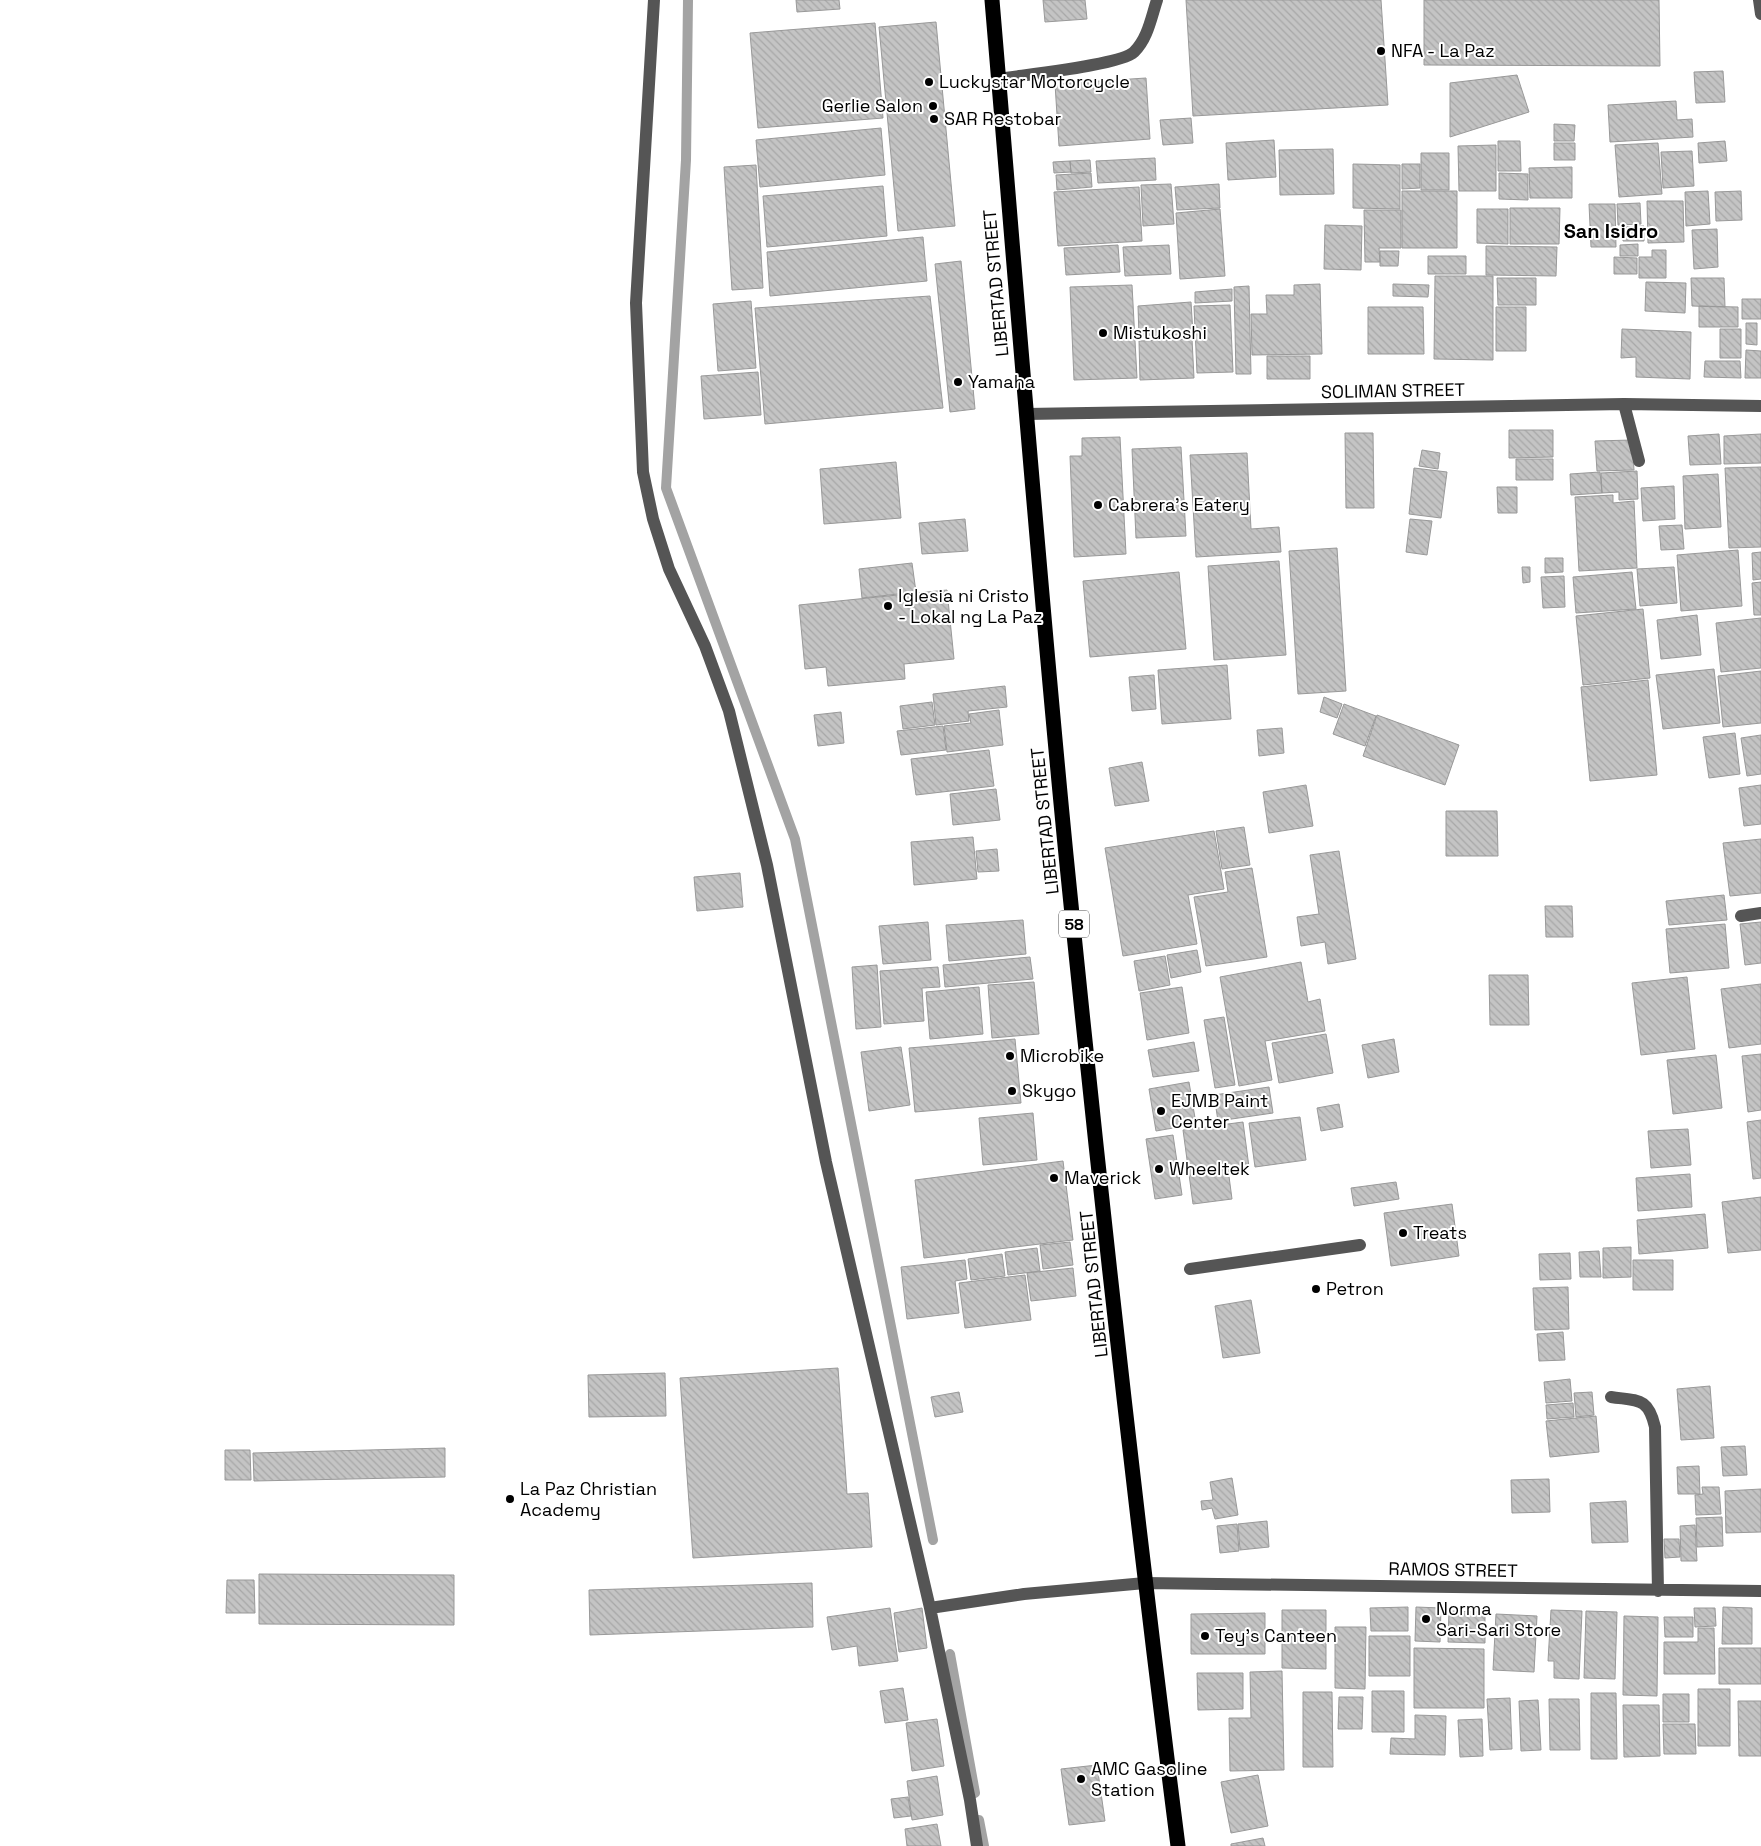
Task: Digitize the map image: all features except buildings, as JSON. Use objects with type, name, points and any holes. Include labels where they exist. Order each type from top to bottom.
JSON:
[{"type":"highway","name":"LIBERTAD STREET","points":[[992,0],[1026,414],[1067,866],[1145,1583],[1178,1846]]},
{"type":"street","points":[[654,0],[636,303],[643,472],[653,519],[669,569],[688,608],[730,711],[768,865],[826,1162],[930,1608],[970,1800],[977,1846]]},
{"type":"street","points":[[998,79],[1109,63],[1133,54],[1148,32],[1157,0]]},
{"type":"street","points":[[1759,0],[1761,14]]},
{"type":"street","points":[[1624,404],[1639,461]]},
{"type":"street","name":"SOLIMAN STREET","points":[[1026,414],[1624,404],[1761,406]]},
{"type":"street","points":[[1741,916],[1761,913]]},
{"type":"street","points":[[1190,1269],[1360,1245]]},
{"type":"street","points":[[1611,1397],[1642,1402],[1651,1412],[1655,1427],[1658,1591]]},
{"type":"street","name":"RAMOS STREET","points":[[930,1608],[1014,1596],[1145,1583],[1761,1591]]},
{"type":"waterway","points":[[688,0],[686,160],[666,488],[795,839],[933,1540]]},
{"type":"waterway","points":[[950,1654],[975,1793]]},
{"type":"waterway","points":[[979,1820],[984,1846]]},
{"type":"place","name":"NFA - La Paz","points":[[1381,51]]},
{"type":"place","name":"Luckystar Motorcycle","points":[[929,82]]},
{"type":"place","name":"Gerlie Salon","points":[[933,106]]},
{"type":"place","name":"SAR Restobar","points":[[934,119]]},
{"type":"place","name":"Mistukoshi","points":[[1103,333]]},
{"type":"place","name":"Yamaha","points":[[958,382]]},
{"type":"place","name":"Cabrera's Eatery","points":[[1098,505]]},
{"type":"place","name":"Iglesia ni Cristo - Lokal ng La Paz","points":[[888,606]]},
{"type":"place","name":"Microbike","points":[[1010,1056]]},
{"type":"place","name":"Skygo","points":[[1012,1091]]},
{"type":"place","name":"EJMB Paint Center","points":[[1161,1111]]},
{"type":"place","name":"Wheeltek","points":[[1159,1169]]},
{"type":"place","name":"Maverick","points":[[1054,1178]]},
{"type":"place","name":"Treats","points":[[1403,1233]]},
{"type":"place","name":"Petron","points":[[1316,1289]]},
{"type":"place","name":"La Paz Christian Academy","points":[[510,1499]]},
{"type":"place","name":"Norma Sari-Sari Store","points":[[1426,1619]]},
{"type":"place","name":"Tey's Canteen","points":[[1205,1636]]},
{"type":"place","name":"AMC Gasoline Station","points":[[1081,1779]]},
{"type":"district","name":"San Isidro","points":[[1611,231]]}]
